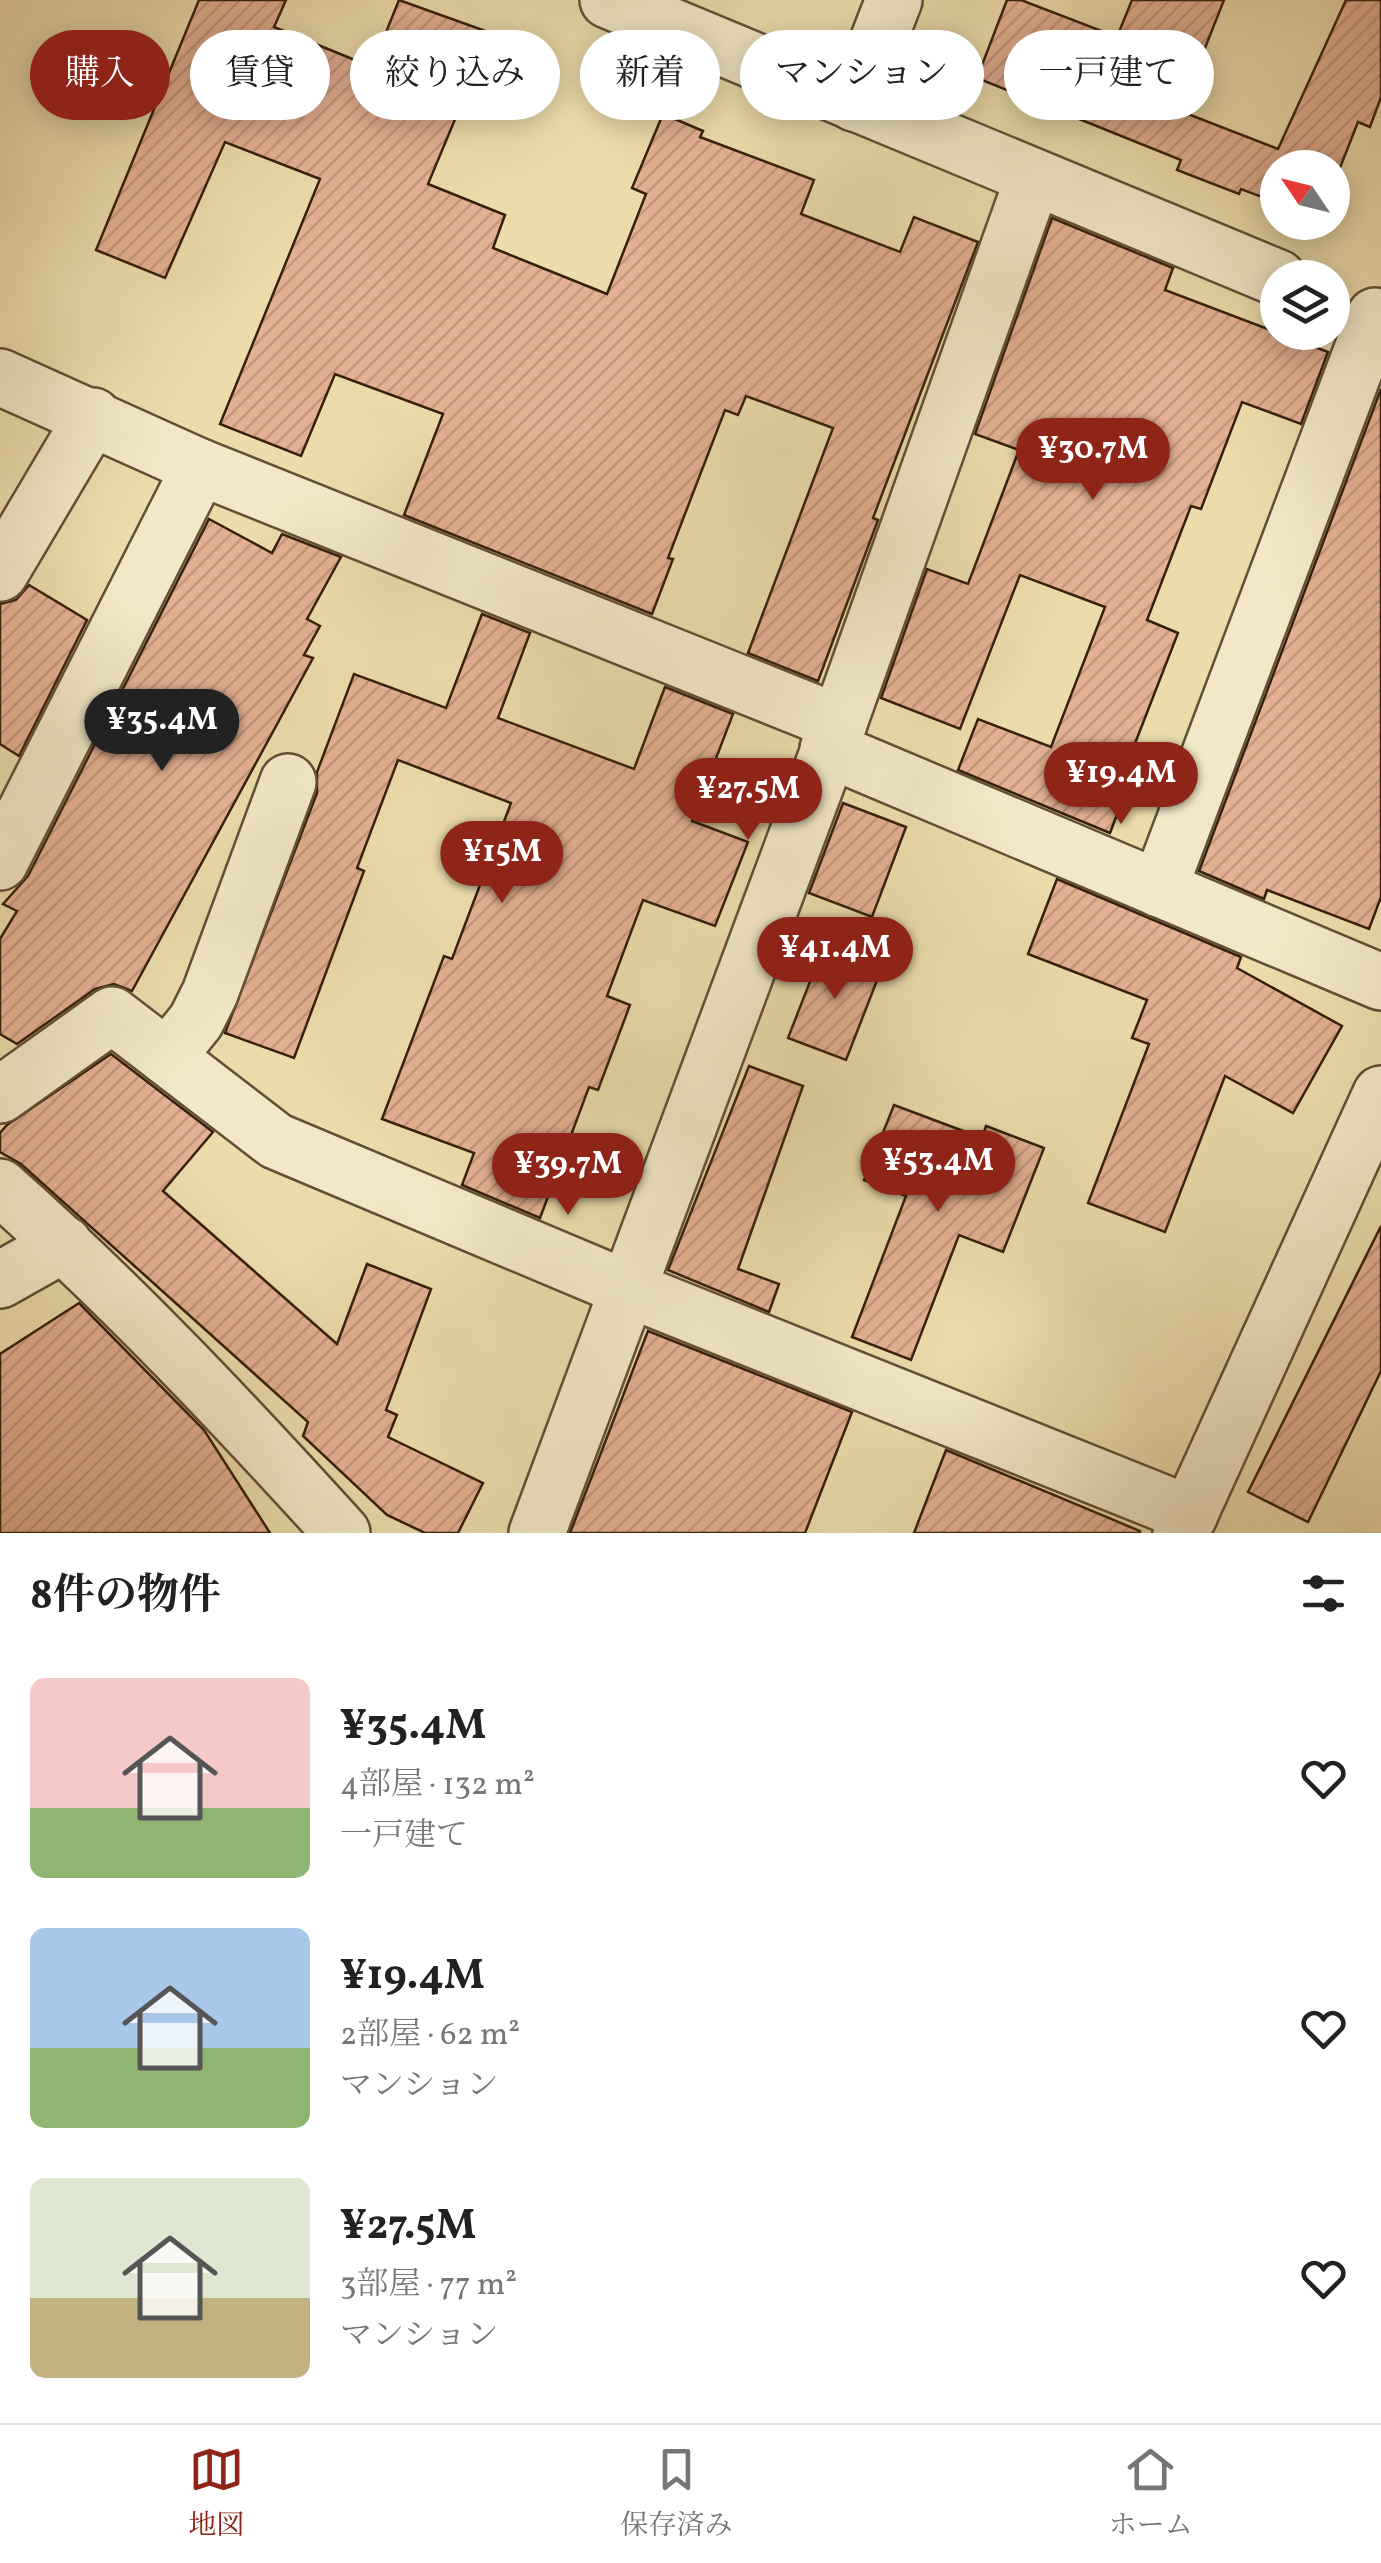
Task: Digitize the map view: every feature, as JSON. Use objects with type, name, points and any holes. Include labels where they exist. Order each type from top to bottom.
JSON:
[{"type":"street","points":[[608,0],[740,56]]},
{"type":"street","points":[[882,30],[894,0]]},
{"type":"street","points":[[891,120],[1260,271]]},
{"type":"street","points":[[537,1533],[834,736],[1032,180]]},
{"type":"street","points":[[1159,889],[1363,311]]},
{"type":"street","points":[[0,378],[834,736],[1159,889],[1381,982]]},
{"type":"street","points":[[0,572],[93,416]]},
{"type":"street","points":[[0,862],[200,467]]},
{"type":"street","points":[[167,1057],[196,1021],[210,993],[288,782]]},
{"type":"street","points":[[0,1096],[112,1015],[276,1141],[1188,1527],[1381,1094]]},
{"type":"street","points":[[0,1187],[64,1244],[222,1400],[342,1533]]},
{"type":"street","points":[[0,1280],[64,1244]]},
{"type":"building","points":[[199,0],[286,0],[274,27],[281,30],[190,30],[190,120],[330,120],[330,50],[350,58],[350,120],[455,120],[428,184],[505,215],[493,248],[607,294],[646,194],[632,188],[660,120],[677,120],[703,131],[700,137],[814,180],[801,214],[900,252],[914,217],[978,242],[873,518],[878,520],[818,681],[748,653],[833,428],[746,396],[738,415],[725,410],[668,558],[673,559],[652,614],[404,515],[443,414],[335,374],[301,456],[220,424],[320,179],[225,142],[165,278],[96,250],[150,120],[170,120],[170,70]]},
{"type":"building","points":[[399,0],[483,30],[387,30]]},
{"type":"building","points":[[1007,0],[1021,0],[1099,30],[1004,30],[1004,89],[984,81],[984,60]]},
{"type":"building","points":[[1132,0],[1224,0],[1212,30],[1120,30]]},
{"type":"building","points":[[1346,0],[1381,0],[1381,97],[1370,127],[1358,122],[1347,150],[1260,150],[1260,196],[1241,189],[1239,194],[1177,170],[1181,160],[1081,120],[1203,120],[1278,149]]},
{"type":"building","points":[[1052,218],[1173,268],[1165,290],[1260,326],[1260,350],[1328,352],[1301,424],[1242,402],[1201,509],[1191,506],[1147,620],[1178,633],[1134,746],[1142,749],[1110,833],[958,770],[978,719],[1051,747],[1105,607],[1020,575],[960,729],[881,698],[927,569],[968,584],[1019,450],[975,434]]},
{"type":"building","points":[[1381,389],[1381,897],[1369,929],[1267,890],[1264,899],[1199,871]]},
{"type":"building","points":[[209,519],[272,553],[282,534],[341,557],[307,619],[320,626],[304,655],[313,658],[132,991],[114,984],[95,989],[17,1044],[0,1034],[0,939],[17,911],[3,904],[28,876]]},
{"type":"building","points":[[29,585],[87,620],[19,756],[0,744],[0,604],[16,600]]},
{"type":"building","points":[[482,614],[530,633],[498,718],[634,769],[665,687],[733,714],[692,821],[748,842],[715,926],[643,900],[607,996],[630,1005],[598,1090],[589,1087],[540,1218],[462,1185],[474,1153],[382,1119],[444,956],[452,959],[511,803],[398,760],[357,868],[364,871],[294,1058],[225,1033],[317,793],[317,772],[354,674],[446,708]]},
{"type":"building","points":[[843,803],[906,827],[872,917],[809,893]]},
{"type":"building","points":[[1057,879],[1241,957],[1237,968],[1342,1026],[1293,1113],[1225,1076],[1165,1232],[1088,1203],[1149,1044],[1132,1038],[1147,1000],[1028,954]]},
{"type":"building","points":[[825,943],[883,965],[846,1060],[788,1038]]},
{"type":"building","points":[[111,1054],[213,1132],[163,1191],[337,1344],[367,1264],[431,1289],[386,1410],[397,1415],[388,1437],[483,1483],[458,1533],[425,1533],[387,1515],[303,1436],[308,1422],[21,1164],[0,1152],[0,1133],[7,1125]]},
{"type":"building","points":[[749,1066],[803,1086],[738,1269],[779,1284],[769,1312],[668,1270]]},
{"type":"building","points":[[894,1105],[982,1138],[986,1126],[1044,1148],[1003,1252],[959,1235],[911,1360],[852,1337],[906,1196],[864,1180]]},
{"type":"building","points":[[1381,1226],[1381,1371],[1308,1522],[1248,1492]]},
{"type":"building","points":[[79,1303],[204,1430],[270,1533],[0,1533],[0,1354]]},
{"type":"building","points":[[648,1331],[852,1412],[805,1533],[570,1533]]},
{"type":"building","points":[[946,1450],[1140,1531],[1140,1533],[914,1533]]}]
